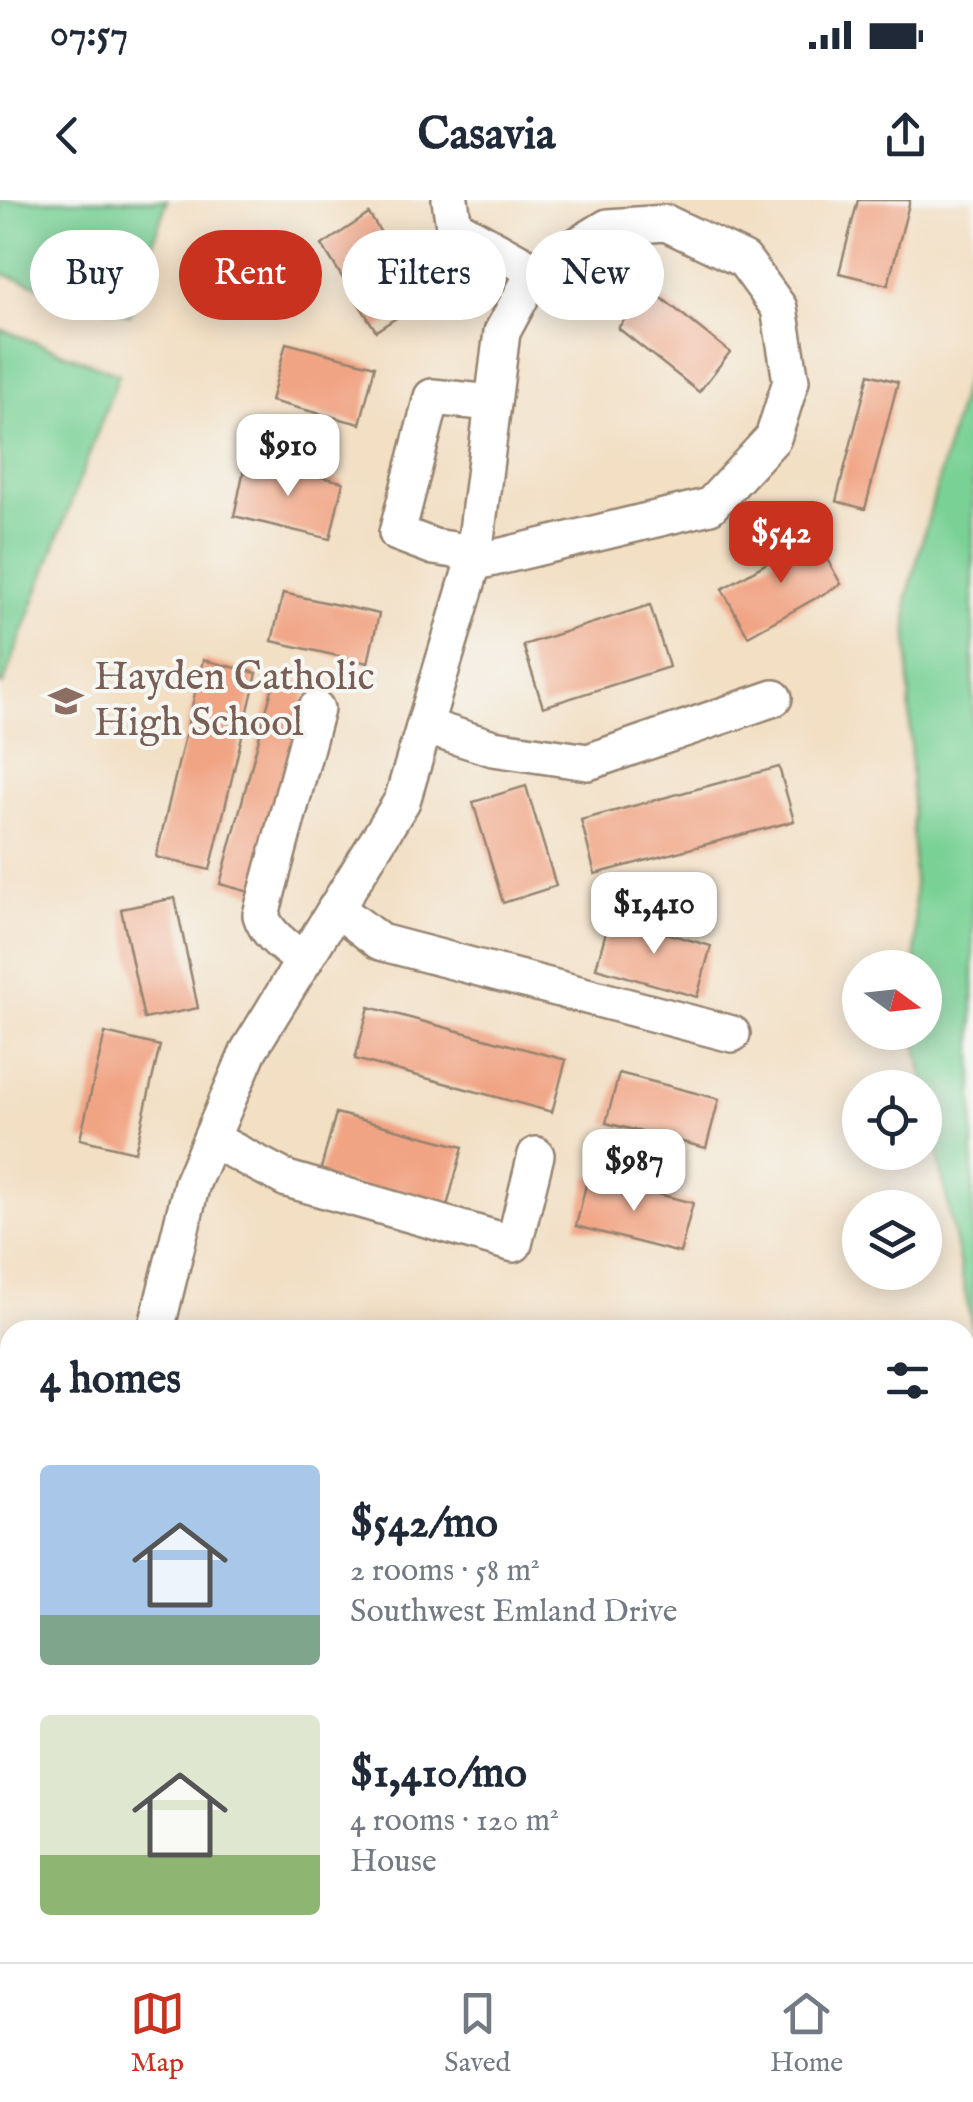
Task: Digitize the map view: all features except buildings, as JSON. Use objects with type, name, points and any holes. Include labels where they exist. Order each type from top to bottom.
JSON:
[{"type":"street","points":[[450,200],[454,226],[526,266]]},
{"type":"street","points":[[493,402],[432,396],[397,532],[434,548],[473,558],[710,506],[773,438],[791,381],[779,308],[744,260],[666,224],[603,230]]},
{"type":"street","points":[[158,1320],[192,1184],[249,1050],[402,801],[473,558],[502,332],[526,288]]},
{"type":"street","points":[[424,726],[493,748],[588,762],[774,698]]},
{"type":"street","points":[[304,961],[274,937],[261,915],[316,709]]},
{"type":"street","points":[[336,908],[380,942],[732,1034]]},
{"type":"street","points":[[211,1140],[286,1179],[514,1244],[536,1155]]},
{"type":"green space","points":[[0,200],[167,200],[157,230],[30,230],[30,283],[0,273]]},
{"type":"green space","points":[[0,329],[119,374],[3,685],[0,684]]},
{"type":"green space","points":[[973,350],[973,1320],[941,1170],[942,1070],[922,1070],[918,1052],[942,1050],[942,950],[916,950],[907,598]]},
{"type":"place","name":"Hayden Catholic High School","points":[[66,701]]}]
